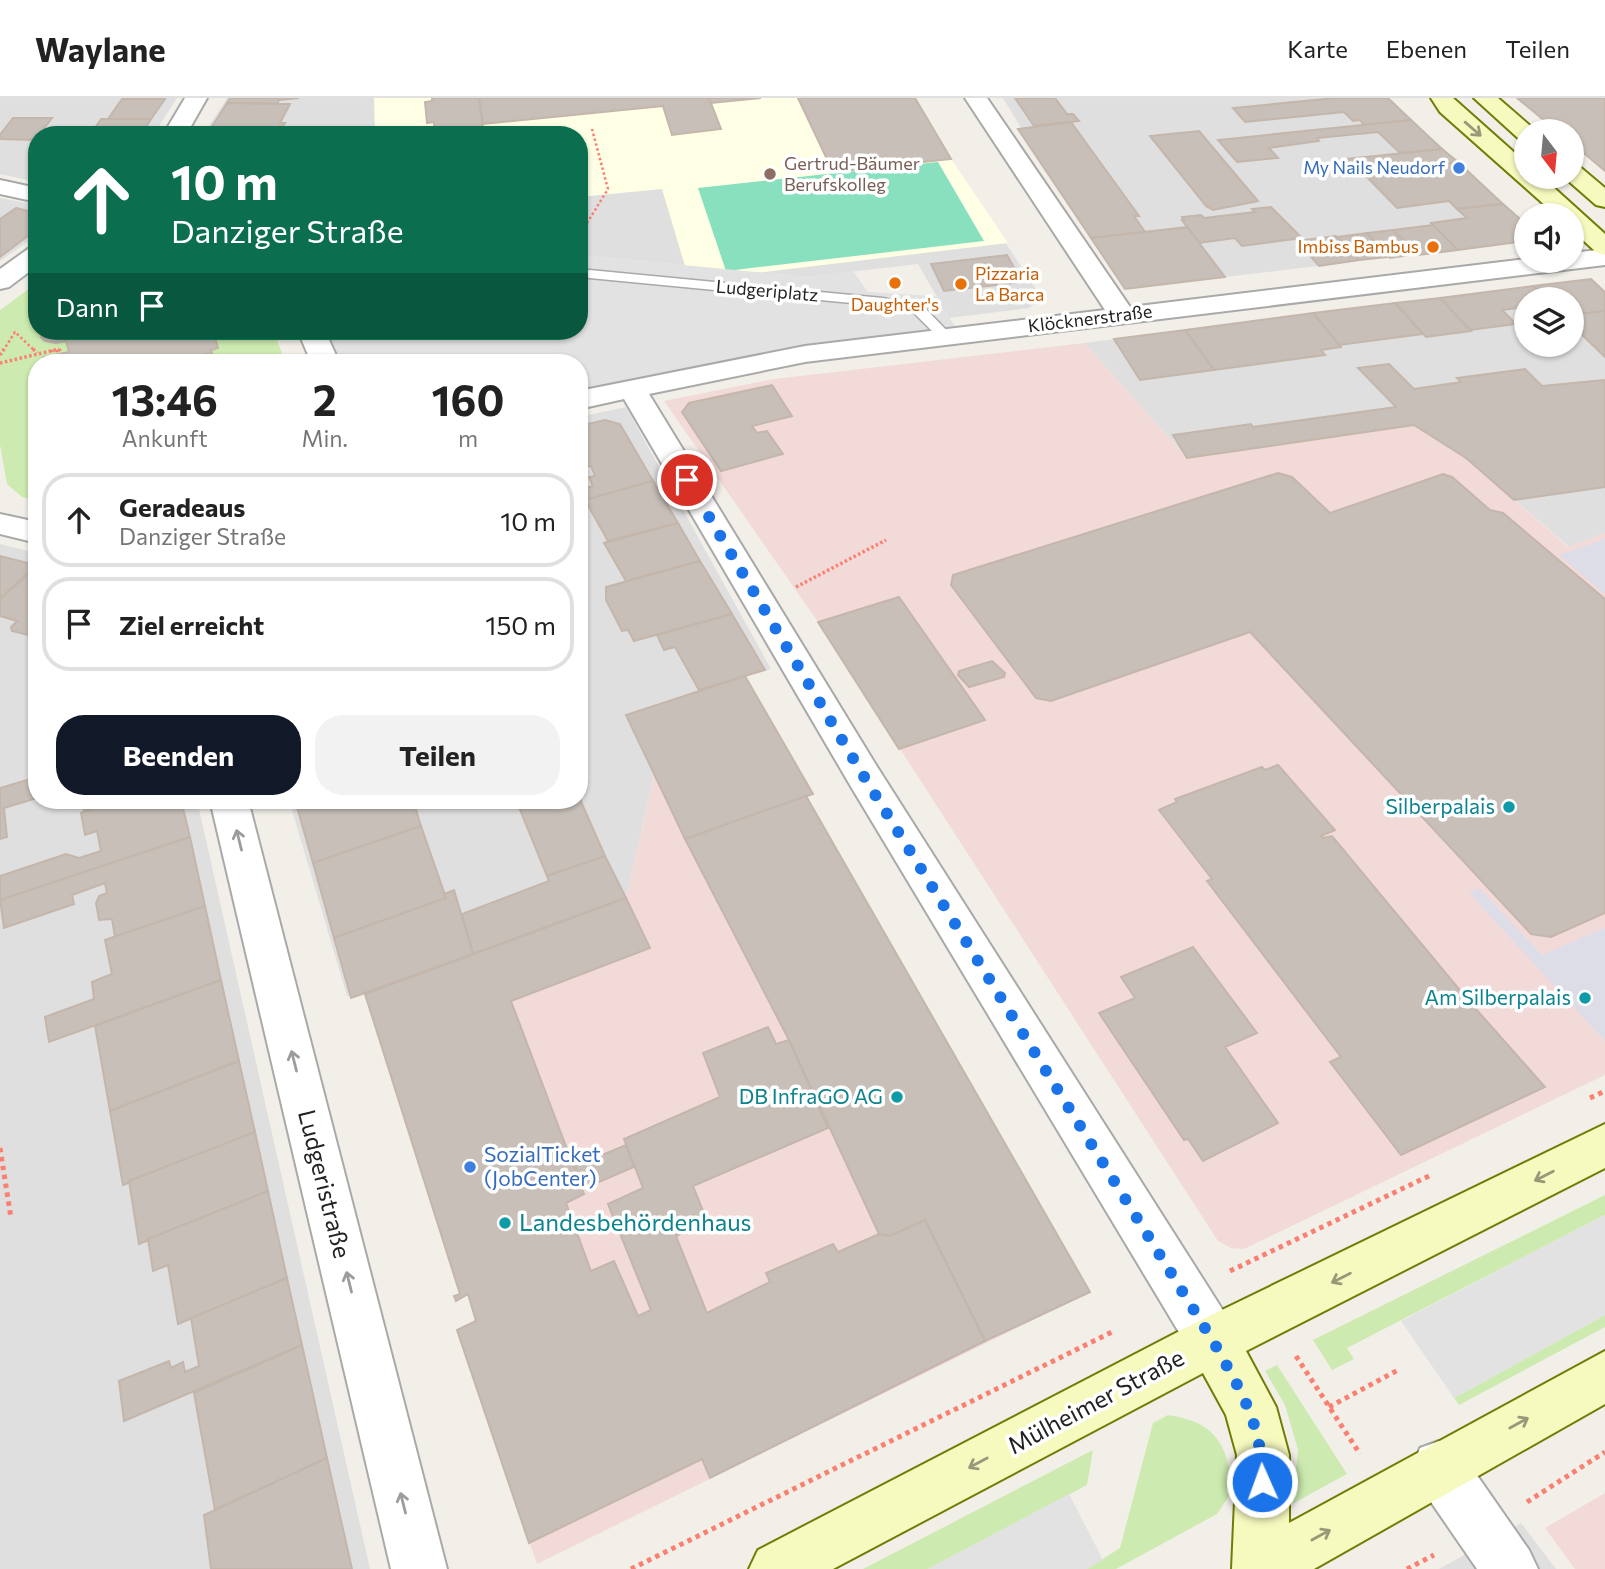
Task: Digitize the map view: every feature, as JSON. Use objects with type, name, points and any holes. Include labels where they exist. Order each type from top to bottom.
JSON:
[{"type":"main road","points":[[1485,98],[1514,123]]},
{"type":"main road","points":[[1442,101],[1514,165]]},
{"type":"main road","points":[[1584,182],[1605,200]]},
{"type":"main road","points":[[1541,189],[1605,247]]},
{"type":"main road","name":"Mülheimer Straße","points":[[777,1569],[1213,1341],[1605,1145]]},
{"type":"main road","points":[[1213,1341],[1250,1407],[1263,1455],[1261,1569]]},
{"type":"main road","points":[[1261,1569],[1605,1376]]},
{"type":"street","points":[[179,126],[196,98]]},
{"type":"street","points":[[976,98],[1122,316]]},
{"type":"street","points":[[0,187],[28,193]]},
{"type":"street","name":"Klöcknerstraße","points":[[588,398],[805,354],[944,335],[1605,257]]},
{"type":"street","points":[[0,281],[28,261]]},
{"type":"street","points":[[632,389],[863,775],[1213,1341]]},
{"type":"street","points":[[0,524],[28,531]]},
{"type":"street","name":"Ludgeristraße","points":[[231,809],[419,1569]]},
{"type":"street","points":[[1439,1467],[1510,1569]]},
{"type":"lane","name":"Ludgeriplatz","points":[[588,274],[883,302],[919,310],[944,335]]},
{"type":"path","points":[[588,221],[608,189],[592,129]]},
{"type":"path","points":[[0,355],[15,332],[38,354],[60,351],[60,342]]},
{"type":"path","points":[[0,363],[28,356]]},
{"type":"path","points":[[792,589],[886,540]]},
{"type":"path","points":[[1581,1103],[1605,1091]]},
{"type":"path","points":[[0,1148],[11,1218]]},
{"type":"path","points":[[1229,1272],[1434,1174]]},
{"type":"path","points":[[1238,1268],[1388,1497]]},
{"type":"path","points":[[631,1569],[1116,1330]]},
{"type":"path","points":[[1329,1407],[1400,1369]]},
{"type":"shaded area","points":[[0,98],[177,98],[159,126],[28,126],[28,180],[0,174]]},
{"type":"shaded area","name":"Gertrud-Bäumer Berufskolleg","points":[[227,98],[915,98],[951,159],[1039,294],[1038,302],[1029,308],[949,318],[918,264],[807,277],[588,256],[588,126],[209,126]]},
{"type":"shaded area","name":"Gertrud-Bäumer Berufskolleg","points":[[374,98],[915,98],[951,159],[1008,243],[755,273],[685,266],[662,189],[588,196],[588,126],[375,126]]},
{"type":"shaded area","points":[[1003,98],[1388,98],[1514,213],[1514,242],[1125,289],[1018,129],[1021,128]]},
{"type":"shaded area","points":[[0,198],[28,203],[28,241],[0,261]]},
{"type":"shaded area","points":[[588,256],[807,277],[853,271],[868,292],[936,296],[960,334],[588,398],[588,354],[322,354],[316,340],[588,340]]},
{"type":"shaded area","points":[[1591,279],[1605,292],[1605,533],[1569,547],[1466,458],[1187,458],[1084,343],[1514,289],[1514,357],[1584,357],[1584,287],[1528,287]]},
{"type":"shaded area","points":[[1084,343],[1187,458],[1414,425],[1466,458],[1568,547],[1605,533],[1605,1075],[1244,1249],[1231,1248],[1218,1241],[818,622],[664,401],[774,379]]},
{"type":"shaded area","points":[[626,407],[771,669],[699,690],[654,775],[626,898],[365,994],[347,996],[292,809],[588,809],[588,415]]},
{"type":"shaded area","points":[[1605,539],[1605,594],[1559,555]]},
{"type":"shaded area","points":[[0,544],[28,551],[28,809],[199,809],[370,1569],[0,1569]]},
{"type":"shaded area","points":[[745,676],[813,794],[807,797],[1090,1292],[537,1564],[457,1330],[476,1320],[468,1295],[456,1301],[454,1296],[459,1293],[365,994],[626,898],[654,776],[626,715]]},
{"type":"shaded area","name":"Am Silberpalais","points":[[1479,888],[1542,955],[1605,928],[1605,1041],[1469,893]]},
{"type":"shaded area","points":[[1605,1215],[1605,1315],[1454,1398],[1401,1321]]},
{"type":"shaded area","points":[[1605,1493],[1605,1569],[1575,1569],[1545,1528]]},
{"type":"shaded area","points":[[1069,1494],[1103,1560],[1087,1569],[928,1569]]},
{"type":"shaded area","points":[[1521,1523],[1556,1569],[1439,1569]]},
{"type":"green space","points":[[938,162],[984,241],[726,271],[698,188]]},
{"type":"green space","points":[[28,290],[28,340],[277,340],[282,354],[28,354],[28,498],[22,497],[7,484],[0,445],[0,310]]},
{"type":"green space","points":[[1605,1195],[1605,1215],[1347,1348],[1354,1359],[1332,1370],[1313,1340]]},
{"type":"green space","points":[[1605,1315],[1605,1327],[1459,1405],[1454,1398]]},
{"type":"green space","points":[[1277,1365],[1347,1474],[1292,1504],[1298,1450],[1285,1405],[1265,1371]]},
{"type":"green space","points":[[1168,1415],[1198,1423],[1217,1438],[1227,1460],[1233,1490],[1217,1514],[1116,1569],[1087,1569],[1120,1548],[1153,1423]]},
{"type":"green space","points":[[1093,1450],[1087,1485],[928,1569],[863,1569]]},
{"type":"building","points":[[230,98],[299,98],[279,100],[277,104],[227,103]]},
{"type":"building","points":[[432,98],[479,98],[483,126],[434,126],[434,122],[427,123],[425,102],[432,101]]},
{"type":"building","points":[[479,98],[709,98],[721,129],[672,135],[663,106],[483,124]]},
{"type":"building","points":[[709,98],[761,98],[711,103]]},
{"type":"building","points":[[798,98],[915,98],[951,159],[833,172]]},
{"type":"building","points":[[1015,98],[1055,98],[1067,114],[1073,114],[1079,121],[1034,126]]},
{"type":"building","points":[[1335,98],[1388,98],[1411,120],[1364,125],[1360,120],[1353,121],[1344,112],[1245,122],[1233,108]]},
{"type":"building","points":[[1517,98],[1605,98],[1605,171],[1584,153],[1584,119],[1542,119]]},
{"type":"building","points":[[122,99],[165,99],[151,119],[108,119]]},
{"type":"building","points":[[227,103],[290,104],[280,123],[285,123],[283,126],[212,126]]},
{"type":"building","points":[[13,118],[52,118],[46,126],[28,126],[28,140],[0,139],[0,135]]},
{"type":"building","points":[[101,119],[151,119],[147,126],[96,126]]},
{"type":"building","points":[[1411,120],[1442,149],[1400,153],[1378,132],[1317,138],[1319,141],[1269,148],[1278,158],[1237,162],[1218,140]]},
{"type":"building","points":[[1071,122],[1139,216],[1134,216],[1145,232],[1091,238],[1018,129]]},
{"type":"building","points":[[1199,131],[1258,201],[1213,210],[1206,206],[1150,136]]},
{"type":"building","points":[[1442,149],[1458,162],[1350,175],[1336,160]]},
{"type":"building","points":[[1458,162],[1503,204],[1457,209],[1449,201],[1397,208],[1363,173]]},
{"type":"building","points":[[1503,204],[1514,214],[1514,243],[1458,250],[1431,223],[1467,218],[1457,209]]},
{"type":"building","points":[[1271,207],[1302,238],[1242,246],[1235,238],[1199,243],[1182,220],[1182,217],[1201,215],[1204,218],[1255,212],[1252,209]]},
{"type":"building","points":[[16,208],[28,211],[28,236],[0,257],[0,219]]},
{"type":"building","points":[[1433,225],[1458,250],[1418,255],[1393,230]]},
{"type":"building","points":[[1187,227],[1225,277],[1125,289],[1091,238]]},
{"type":"building","points":[[1393,230],[1417,254],[1390,258],[1367,233]]},
{"type":"building","points":[[1367,233],[1388,257],[1359,260],[1337,237]]},
{"type":"building","points":[[1336,236],[1359,260],[1319,266],[1297,241]]},
{"type":"building","points":[[1007,255],[1022,282],[944,291],[931,264]]},
{"type":"building","points":[[1591,279],[1605,292],[1605,311],[1584,314],[1584,287],[1533,286]]},
{"type":"building","points":[[1514,288],[1514,308],[1502,310],[1514,324],[1470,330],[1440,298]]},
{"type":"building","points":[[1440,298],[1471,331],[1426,337],[1395,303]]},
{"type":"building","points":[[1395,303],[1423,334],[1339,345],[1313,313]]},
{"type":"building","points":[[1605,311],[1605,357],[1584,337],[1584,314]]},
{"type":"building","points":[[1313,313],[1341,347],[1321,350],[1325,355],[1214,370],[1185,330]]},
{"type":"building","points":[[1185,330],[1214,370],[1140,380],[1114,339]]},
{"type":"building","points":[[216,340],[218,348],[207,354],[59,354],[69,352],[66,341],[45,341]]},
{"type":"building","points":[[1389,364],[1414,389],[1461,382],[1457,378],[1525,369],[1542,386],[1605,380],[1605,487],[1514,500],[1466,458],[1414,425],[1187,458],[1173,435],[1396,407],[1358,368]]},
{"type":"building","points":[[772,385],[792,416],[752,426],[757,433],[767,431],[783,454],[721,471],[682,412],[689,403]]},
{"type":"building","points":[[605,420],[620,424],[653,481],[588,499],[588,487],[593,486],[589,477],[595,476],[591,466],[588,466],[588,424]]},
{"type":"building","name":"Silberpalais","points":[[1278,473],[1292,477],[1330,513],[1443,474],[1452,477],[1490,510],[1503,513],[1605,599],[1605,913],[1551,937],[1531,934],[1250,632],[1051,701],[1036,698],[951,585],[953,575]]},
{"type":"building","points":[[653,481],[678,523],[608,541],[588,505],[588,499]]},
{"type":"building","points":[[678,523],[700,561],[626,581],[604,543]]},
{"type":"building","points":[[0,556],[28,563],[28,573],[0,599]]},
{"type":"building","points":[[700,561],[732,614],[634,641],[628,630],[622,631],[606,600],[606,587]]},
{"type":"building","points":[[28,574],[28,635],[12,631],[11,627],[17,621],[0,616],[0,599]]},
{"type":"building","points":[[899,597],[985,720],[899,749],[818,622]]},
{"type":"building","points":[[732,614],[765,670],[699,690],[675,647],[664,650],[657,635]]},
{"type":"building","points":[[992,661],[1005,673],[1004,677],[969,687],[958,675],[959,671]]},
{"type":"building","points":[[745,676],[813,794],[685,839],[626,715]]},
{"type":"building","points":[[1278,765],[1335,830],[1321,836],[1332,836],[1468,1000],[1545,1087],[1401,1155],[1330,1062],[1341,1057],[1207,881],[1212,879],[1159,810],[1177,802],[1175,799],[1262,767],[1265,770]]},
{"type":"building","points":[[28,780],[28,801],[4,808],[7,837],[0,839],[0,788]]},
{"type":"building","name":"DB InfraGO AG","points":[[806,796],[1090,1292],[985,1341],[925,1220],[890,1236],[879,1234],[789,1040],[685,839]]},
{"type":"building","points":[[93,809],[183,809],[190,837],[0,900],[0,876],[66,854],[79,858],[101,851],[97,831],[85,835],[81,813]]},
{"type":"building","points":[[298,809],[416,809],[421,826],[313,863]]},
{"type":"building","points":[[520,809],[584,809],[605,856],[547,876]]},
{"type":"building","points":[[421,826],[446,898],[334,938],[313,863]]},
{"type":"building","points":[[190,837],[205,906],[115,937],[112,919],[99,920],[96,903],[99,896],[107,893],[105,883],[72,895],[74,904],[4,928],[0,900]]},
{"type":"building","points":[[605,856],[626,898],[473,954],[462,914],[549,881],[547,876]]},
{"type":"building","points":[[454,890],[473,954],[351,998],[334,938],[446,898],[444,894]]},
{"type":"building","name":"Landesbehördenhaus","points":[[626,898],[650,948],[511,1001],[584,1194],[566,1203],[591,1271],[614,1261],[638,1316],[651,1310],[608,1204],[643,1188],[624,1139],[720,1097],[703,1053],[768,1027],[776,1044],[789,1040],[828,1128],[693,1186],[705,1216],[701,1225],[676,1236],[707,1313],[770,1282],[766,1273],[833,1244],[838,1252],[879,1234],[890,1236],[925,1220],[985,1341],[710,1478],[702,1459],[529,1543],[457,1330],[476,1321],[468,1294],[456,1301],[454,1296],[460,1294],[365,994]]},
{"type":"building","points":[[205,906],[221,980],[49,1042],[45,1017],[94,999],[92,982],[112,974],[105,940]]},
{"type":"building","points":[[1193,947],[1257,1033],[1225,1047],[1278,1123],[1203,1161],[1188,1139],[1184,1140],[1099,1013],[1135,998],[1121,977]]},
{"type":"building","points":[[221,980],[239,1061],[110,1111],[95,1026]]},
{"type":"building","points":[[239,1061],[255,1132],[123,1185],[110,1111]]},
{"type":"building","points":[[255,1132],[268,1191],[139,1244],[129,1181]]},
{"type":"building","points":[[626,1145],[634,1167],[583,1189],[575,1166]]},
{"type":"building","points":[[268,1191],[287,1278],[178,1324],[168,1265],[153,1271],[148,1239]]},
{"type":"building","points":[[287,1278],[302,1345],[124,1421],[119,1381],[169,1361],[171,1368],[183,1362],[185,1372],[199,1366],[191,1318]]},
{"type":"building","points":[[302,1345],[327,1458],[215,1510],[194,1393]]},
{"type":"building","points":[[327,1458],[352,1569],[211,1569],[204,1515]]},
{"type":"place","name":"My Nails Neudorf","points":[[1459,168]]},
{"type":"place","name":"Gertrud-Bäumer Berufskolleg","points":[[770,174]]},
{"type":"place","name":"Imbiss Bambus","points":[[1433,247]]},
{"type":"place","name":"Daughter's","points":[[895,283]]},
{"type":"place","name":"Pizzaria La Barca","points":[[961,284]]},
{"type":"place","name":"Silberpalais","points":[[1509,807]]},
{"type":"place","name":"Am Silberpalais","points":[[1585,998]]},
{"type":"place","name":"DB InfraGO AG","points":[[897,1097]]},
{"type":"place","name":"SozialTicket (JobCenter)","points":[[470,1167]]},
{"type":"place","name":"Landesbehördenhaus","points":[[505,1223]]},
{"type":"route","points":[[687,480],[863,775],[1213,1341],[1250,1407],[1263,1455],[1262,1482]]}]
